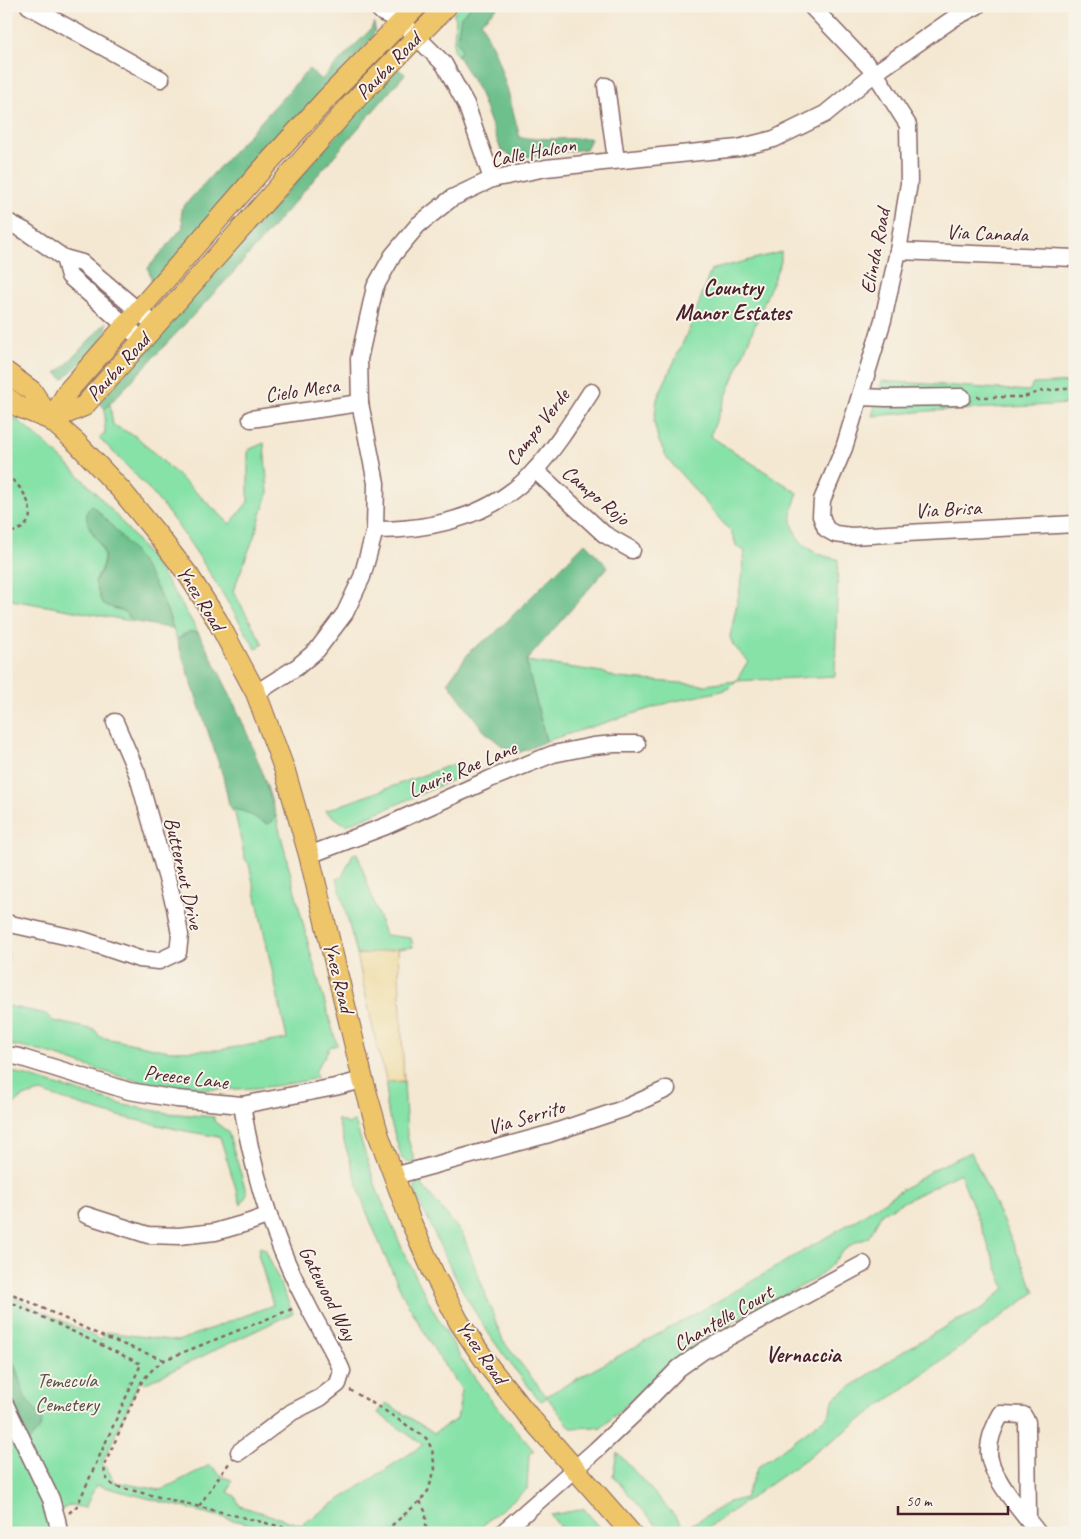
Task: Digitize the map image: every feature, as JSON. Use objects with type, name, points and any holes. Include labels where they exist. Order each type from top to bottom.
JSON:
[{"type":"main road","name":"Pauba Road","points":[[51,420],[68,391],[399,14],[417,6]]},
{"type":"main road","name":"Pauba Road","points":[[51,420],[84,406],[358,97],[447,6]]},
{"type":"main road","name":"Ynez Road","points":[[6,372],[32,391],[51,420],[122,491],[189,576],[217,620],[256,693],[285,771],[309,855],[363,1080],[379,1136],[429,1264],[459,1322],[490,1368],[527,1414],[631,1533]]},
{"type":"main road","name":"Ynez Road","points":[[6,397],[19,407],[51,420]]},
{"type":"street","points":[[30,6],[161,79]]},
{"type":"street","points":[[376,6],[383,13],[399,14],[444,64],[466,104],[492,179]]},
{"type":"street","name":"Elinda Road","points":[[811,6],[875,73],[908,125],[909,183],[898,251],[883,320],[860,396],[844,448],[822,500],[821,516],[826,529]]},
{"type":"street","name":"Calle Halcon","points":[[256,693],[297,667],[317,650],[345,613],[362,577],[375,530],[376,483],[360,403],[359,358],[375,287],[393,255],[418,225],[452,198],[492,179],[546,168],[738,148],[774,139],[826,114],[875,73],[954,18],[977,6]]},
{"type":"street","points":[[606,86],[616,160]]},
{"type":"street","points":[[6,221],[25,231],[64,258],[82,263],[148,333]]},
{"type":"street","name":"Via Canada","points":[[898,251],[1075,258]]},
{"type":"street","name":"Campo Verde","points":[[375,530],[399,530],[434,526],[463,517],[498,501],[535,470],[568,428],[590,392]]},
{"type":"street","points":[[860,396],[886,398],[962,396]]},
{"type":"street","name":"Cielo Mesa","points":[[251,419],[360,403]]},
{"type":"street","name":"Campo Rojo","points":[[535,470],[604,534],[632,550]]},
{"type":"street","name":"Via Brisa","points":[[826,529],[834,534],[851,536],[1075,524]]},
{"type":"street","name":"Butternut Drive","points":[[6,923],[83,940],[139,959],[159,961],[178,952],[180,935],[175,907],[137,773],[115,722]]},
{"type":"street","name":"Laurie Rae Lane","points":[[309,855],[386,826],[490,778],[553,754],[593,746],[637,744]]},
{"type":"street","name":"Preece Lane","points":[[6,1055],[129,1091],[242,1105],[363,1080]]},
{"type":"street","name":"Via Serrito","points":[[394,1176],[549,1134],[623,1109],[667,1089]]},
{"type":"street","name":"Gatewood Way","points":[[242,1105],[251,1152],[269,1214],[286,1260],[340,1365],[342,1371],[338,1384]]},
{"type":"street","points":[[86,1215],[148,1236],[179,1236],[215,1232],[250,1222],[269,1214]]},
{"type":"street","name":"Chantelle Court","points":[[502,1533],[575,1470],[679,1368],[703,1351],[863,1264]]},
{"type":"street","points":[[239,1452],[292,1412],[320,1398],[338,1384]]},
{"type":"street","points":[[6,1406],[51,1499],[58,1526]]},
{"type":"street","points":[[1028,1520],[1027,1422],[1023,1415],[1001,1414],[993,1428],[988,1452],[996,1478],[1028,1520],[1038,1533]]},
{"type":"path","points":[[962,396],[1024,397],[1042,391],[1075,388]]},
{"type":"path","points":[[6,475],[23,490],[29,502],[30,513],[29,521],[24,528],[6,533]]},
{"type":"path","points":[[6,1291],[104,1337],[164,1360]]},
{"type":"path","points":[[6,1308],[15,1304],[141,1364],[77,1506],[58,1526]]},
{"type":"path","points":[[293,1308],[164,1360],[153,1369],[142,1382],[104,1466],[107,1481],[114,1486],[307,1533]]},
{"type":"path","points":[[338,1384],[381,1408],[426,1438],[434,1454],[435,1469],[428,1491],[420,1501],[383,1533]]},
{"type":"path","points":[[199,1506],[239,1452]]},
{"type":"path","points":[[420,1501],[426,1513],[426,1533]]},
{"type":"green space","points":[[461,6],[472,6],[461,16],[457,40],[462,51],[457,55],[453,50],[456,18],[453,14]]},
{"type":"green space","points":[[472,6],[499,6],[481,22],[495,52],[520,138],[589,138],[591,139],[586,149],[515,158],[501,150],[480,94],[457,55],[462,51],[457,40],[461,16]]},
{"type":"green space","points":[[374,22],[375,29],[372,38],[153,285],[148,268],[183,227],[181,209],[309,69],[321,80],[371,29]]},
{"type":"green space","points":[[398,69],[405,74],[232,274],[105,409],[99,403],[351,119]]},
{"type":"green space","points":[[781,252],[781,261],[710,436],[798,493],[792,517],[797,537],[815,552],[838,559],[835,676],[736,681],[748,661],[733,645],[730,637],[742,578],[745,551],[737,547],[731,532],[667,458],[658,439],[654,422],[657,399],[691,325],[711,270]]},
{"type":"green space","points":[[106,322],[104,335],[88,356],[63,379],[56,373],[64,367]]},
{"type":"green space","points":[[882,381],[1029,391],[1033,384],[1075,382],[1075,424],[1072,404],[929,411],[872,416]]},
{"type":"green space","points":[[110,404],[113,425],[137,437],[230,524],[248,502],[248,450],[264,443],[268,493],[254,537],[233,591],[263,644],[256,649],[175,522],[132,471],[99,438],[105,433],[105,409]]},
{"type":"green space","points":[[6,411],[62,459],[114,513],[160,571],[199,634],[187,633],[177,640],[167,610],[124,540],[92,505],[90,529],[104,554],[104,560],[95,582],[105,605],[125,612],[132,621],[6,599]]},
{"type":"green space","points":[[92,505],[130,547],[151,577],[173,629],[132,621],[125,612],[105,605],[101,601],[95,582],[102,569],[104,555],[86,517]]},
{"type":"green space","points":[[585,543],[608,567],[526,661],[546,741],[516,754],[484,731],[448,682],[471,650],[494,634]]},
{"type":"green space","points":[[189,632],[199,634],[222,677],[252,745],[276,816],[268,824],[246,813],[230,809],[223,776],[177,640]]},
{"type":"green space","points":[[526,661],[602,672],[617,678],[706,685],[736,681],[729,688],[722,691],[671,702],[546,741]]},
{"type":"green space","points":[[462,761],[466,774],[346,825],[325,811]]},
{"type":"green space","points":[[230,809],[246,812],[268,824],[276,816],[310,951],[337,1045],[330,1047],[315,1072],[317,1078],[295,1083],[250,1088],[183,1088],[139,1081],[44,1052],[6,1044],[6,952],[8,950],[8,1006],[46,1014],[53,1021],[95,1030],[100,1037],[169,1051],[218,1050],[287,1039],[249,864],[245,859],[235,813]]},
{"type":"green space","points":[[357,853],[385,935],[411,938],[413,947],[357,955],[337,878],[342,877],[353,854]]},
{"type":"green space","points":[[6,1070],[124,1105],[167,1113],[214,1117],[214,1121],[228,1132],[247,1194],[241,1205],[220,1137],[105,1113],[41,1092],[22,1097],[6,1112]]},
{"type":"green space","points":[[404,1081],[407,1136],[415,1162],[410,1163],[402,1159],[386,1106],[387,1082]]},
{"type":"green space","name":"Temecula Cemetery","points":[[337,1119],[348,1124],[355,1122],[377,1190],[404,1253],[431,1306],[462,1360],[487,1395],[534,1451],[529,1455],[527,1489],[488,1520],[476,1533],[284,1533],[96,1485],[85,1508],[71,1505],[49,1515],[52,1533],[6,1533],[6,1293],[101,1340],[106,1332],[178,1341],[273,1305],[258,1254],[260,1247],[265,1249],[293,1313],[146,1383],[139,1382],[102,1464],[107,1468],[114,1482],[161,1490],[210,1465],[223,1477],[232,1480],[228,1492],[235,1496],[240,1506],[301,1525],[423,1445],[378,1413],[386,1403],[434,1433],[457,1419],[462,1390],[438,1356],[405,1299],[384,1254],[365,1208]]},
{"type":"green space","points":[[971,1152],[1035,1292],[848,1429],[701,1533],[663,1533],[613,1476],[617,1452],[686,1528],[729,1502],[745,1498],[758,1467],[829,1415],[834,1398],[907,1349],[952,1323],[981,1310],[1005,1288],[960,1173],[882,1213],[868,1238],[854,1243],[843,1251],[815,1279],[743,1317],[694,1346],[668,1366],[600,1429],[598,1427],[571,1428],[547,1397],[542,1401],[538,1398],[507,1359],[480,1320],[456,1278],[420,1204],[415,1187],[416,1182],[420,1179],[423,1186],[463,1235],[503,1341],[546,1396],[720,1300],[859,1218],[932,1170]]},
{"type":"green space","points":[[6,1354],[14,1363],[25,1397],[41,1417],[42,1423],[39,1430],[29,1441],[15,1443],[10,1439],[6,1428]]},
{"type":"green space","points":[[583,1508],[605,1533],[564,1533],[551,1515]]},
{"type":"sand","points":[[398,949],[404,1081],[387,1082],[377,1047],[357,955]]},
{"type":"district","name":"Country Manor Estates","points":[[733,300]]},
{"type":"district","name":"Vernaccia","points":[[803,1355]]}]
